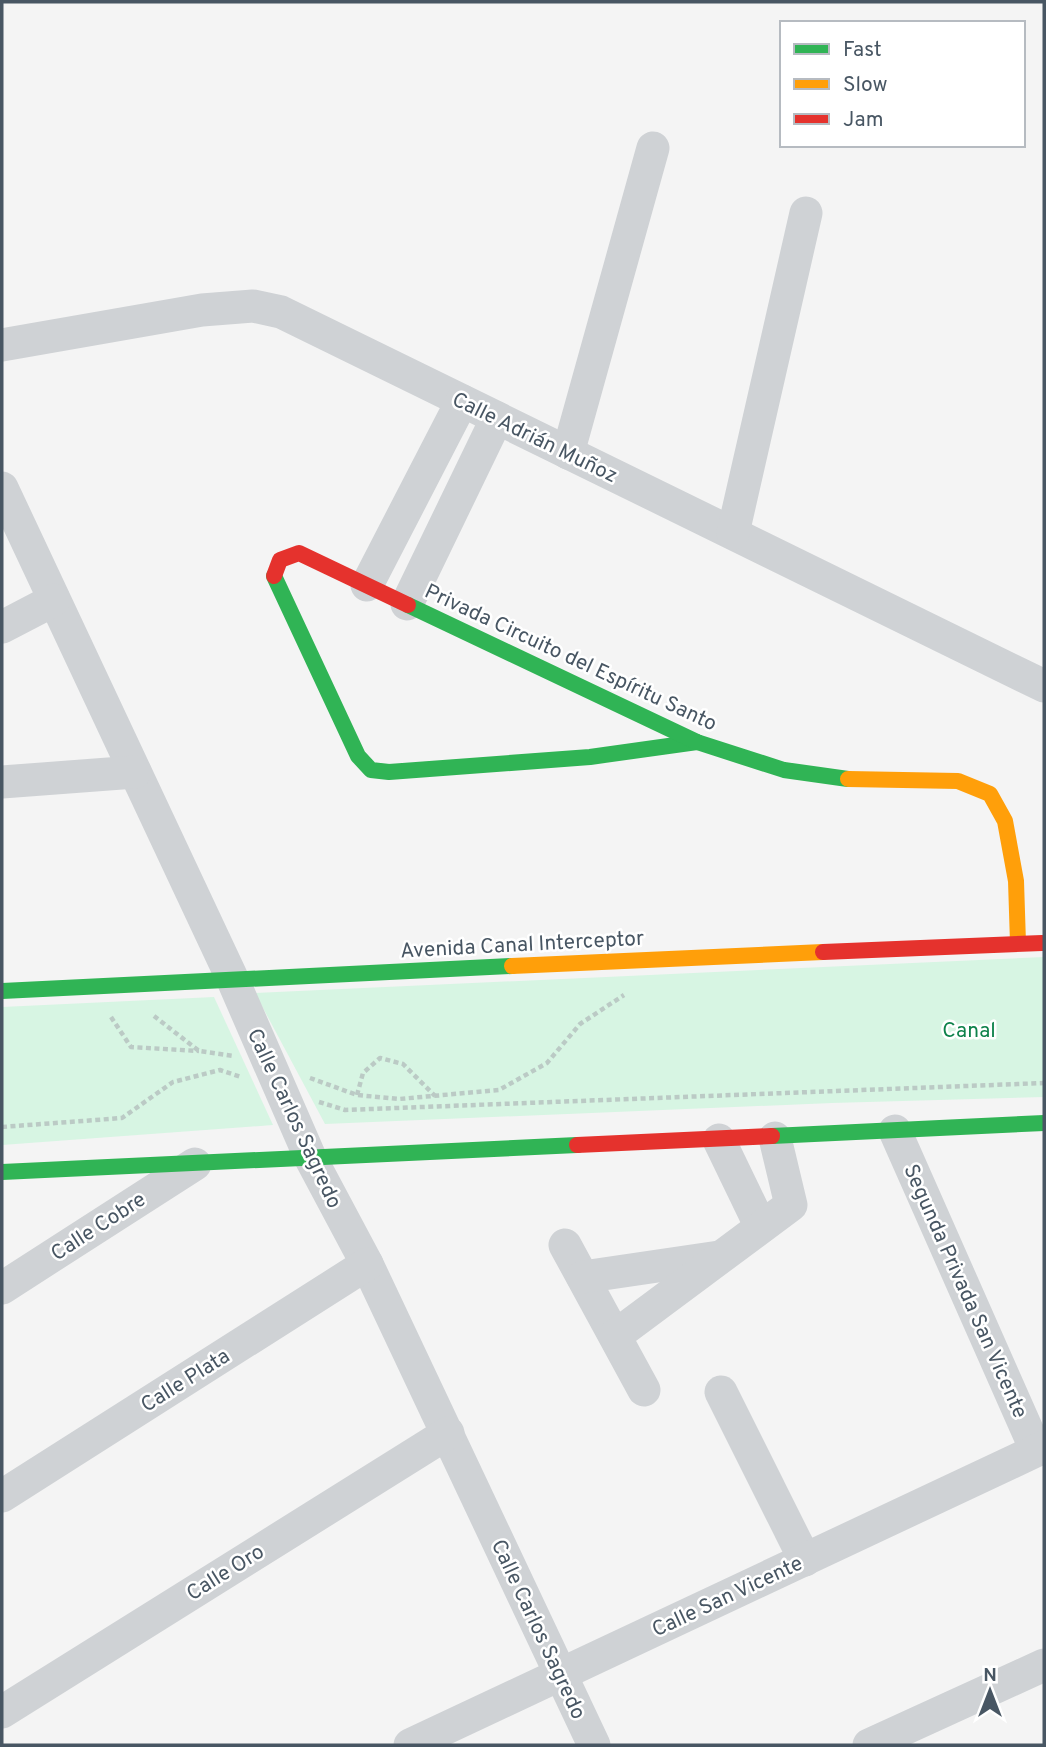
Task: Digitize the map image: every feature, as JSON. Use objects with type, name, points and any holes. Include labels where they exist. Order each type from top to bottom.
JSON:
[{"type":"street","points":[[568,453],[653,148]]},
{"type":"street","points":[[733,533],[806,213]]},
{"type":"street","name":"Calle Adrián Muñoz","points":[[2,345],[202,310],[253,306],[281,312],[1044,686]]},
{"type":"street","points":[[367,585],[462,401]]},
{"type":"street","points":[[407,604],[496,418]]},
{"type":"street","name":"Calle Carlos Sagredo","points":[[2,488],[232,978],[310,1157],[367,1264],[449,1433],[559,1676],[594,1745]]},
{"type":"street","name":"Privada Circuito del Espíritu Santo","points":[[697,742],[590,757],[389,772],[371,770],[358,756],[274,575],[280,560],[299,553],[697,742],[783,770],[831,779],[958,781],[990,794],[1005,821],[1016,881],[1036,937]]},
{"type":"street","points":[[2,627],[54,600]]},
{"type":"street","points":[[2,782],[135,772]]},
{"type":"street","name":"Avenida Canal Interceptor","points":[[2,991],[1036,937]]},
{"type":"street","points":[[2,1171],[775,1138],[1044,1123]]},
{"type":"street","name":"Segunda Privada San Vicente","points":[[895,1131],[1040,1448]]},
{"type":"street","points":[[615,1336],[791,1205],[775,1138]]},
{"type":"street","points":[[719,1140],[761,1227]]},
{"type":"street","name":"Calle Cobre","points":[[2,1288],[195,1164]]},
{"type":"street","points":[[565,1245],[644,1390]]},
{"type":"street","points":[[583,1278],[724,1256]]},
{"type":"street","name":"Calle Plata","points":[[2,1496],[367,1264]]},
{"type":"street","points":[[721,1392],[805,1560]]},
{"type":"street","name":"Calle Oro","points":[[2,1712],[449,1433]]},
{"type":"street","name":"Calle San Vicente","points":[[410,1745],[1040,1448]]},
{"type":"street","points":[[869,1745],[1044,1665]]},
{"type":"path","points":[[120,1011],[108,1012],[131,1047],[199,1051],[273,1076],[357,1095],[399,1099],[499,1090],[547,1063],[580,1024],[625,995],[637,993]]},
{"type":"path","points":[[144,1009],[199,1051]]},
{"type":"path","points":[[357,1095],[363,1073],[380,1058],[403,1064],[436,1097]]},
{"type":"path","points":[[2,1127],[122,1118],[173,1082],[220,1070],[273,1076],[345,1110],[1044,1083]]},
{"type":"green space","name":"Canal","points":[[1044,957],[1044,1097],[325,1124],[255,993]]},
{"type":"green space","points":[[214,997],[273,1125],[2,1145],[2,1007]]},
{"type":"traffic: fast","points":[[274,576],[358,756],[371,770],[389,772],[590,757],[697,742]]},
{"type":"traffic: fast","points":[[408,605],[697,742],[784,770],[848,779]]},
{"type":"traffic: fast","points":[[2,991],[512,966]]},
{"type":"traffic: fast","points":[[772,1136],[1044,1123]]},
{"type":"traffic: fast","points":[[2,1172],[577,1145]]},
{"type":"traffic: slow","points":[[848,779],[958,781],[990,794],[1005,821],[1016,881],[1018,943]]},
{"type":"traffic: slow","points":[[512,966],[823,952]]},
{"type":"traffic: jam","points":[[274,576],[280,560],[299,553],[408,605]]},
{"type":"traffic: jam","points":[[823,952],[1042,943]]},
{"type":"traffic: jam","points":[[577,1145],[772,1136]]}]
